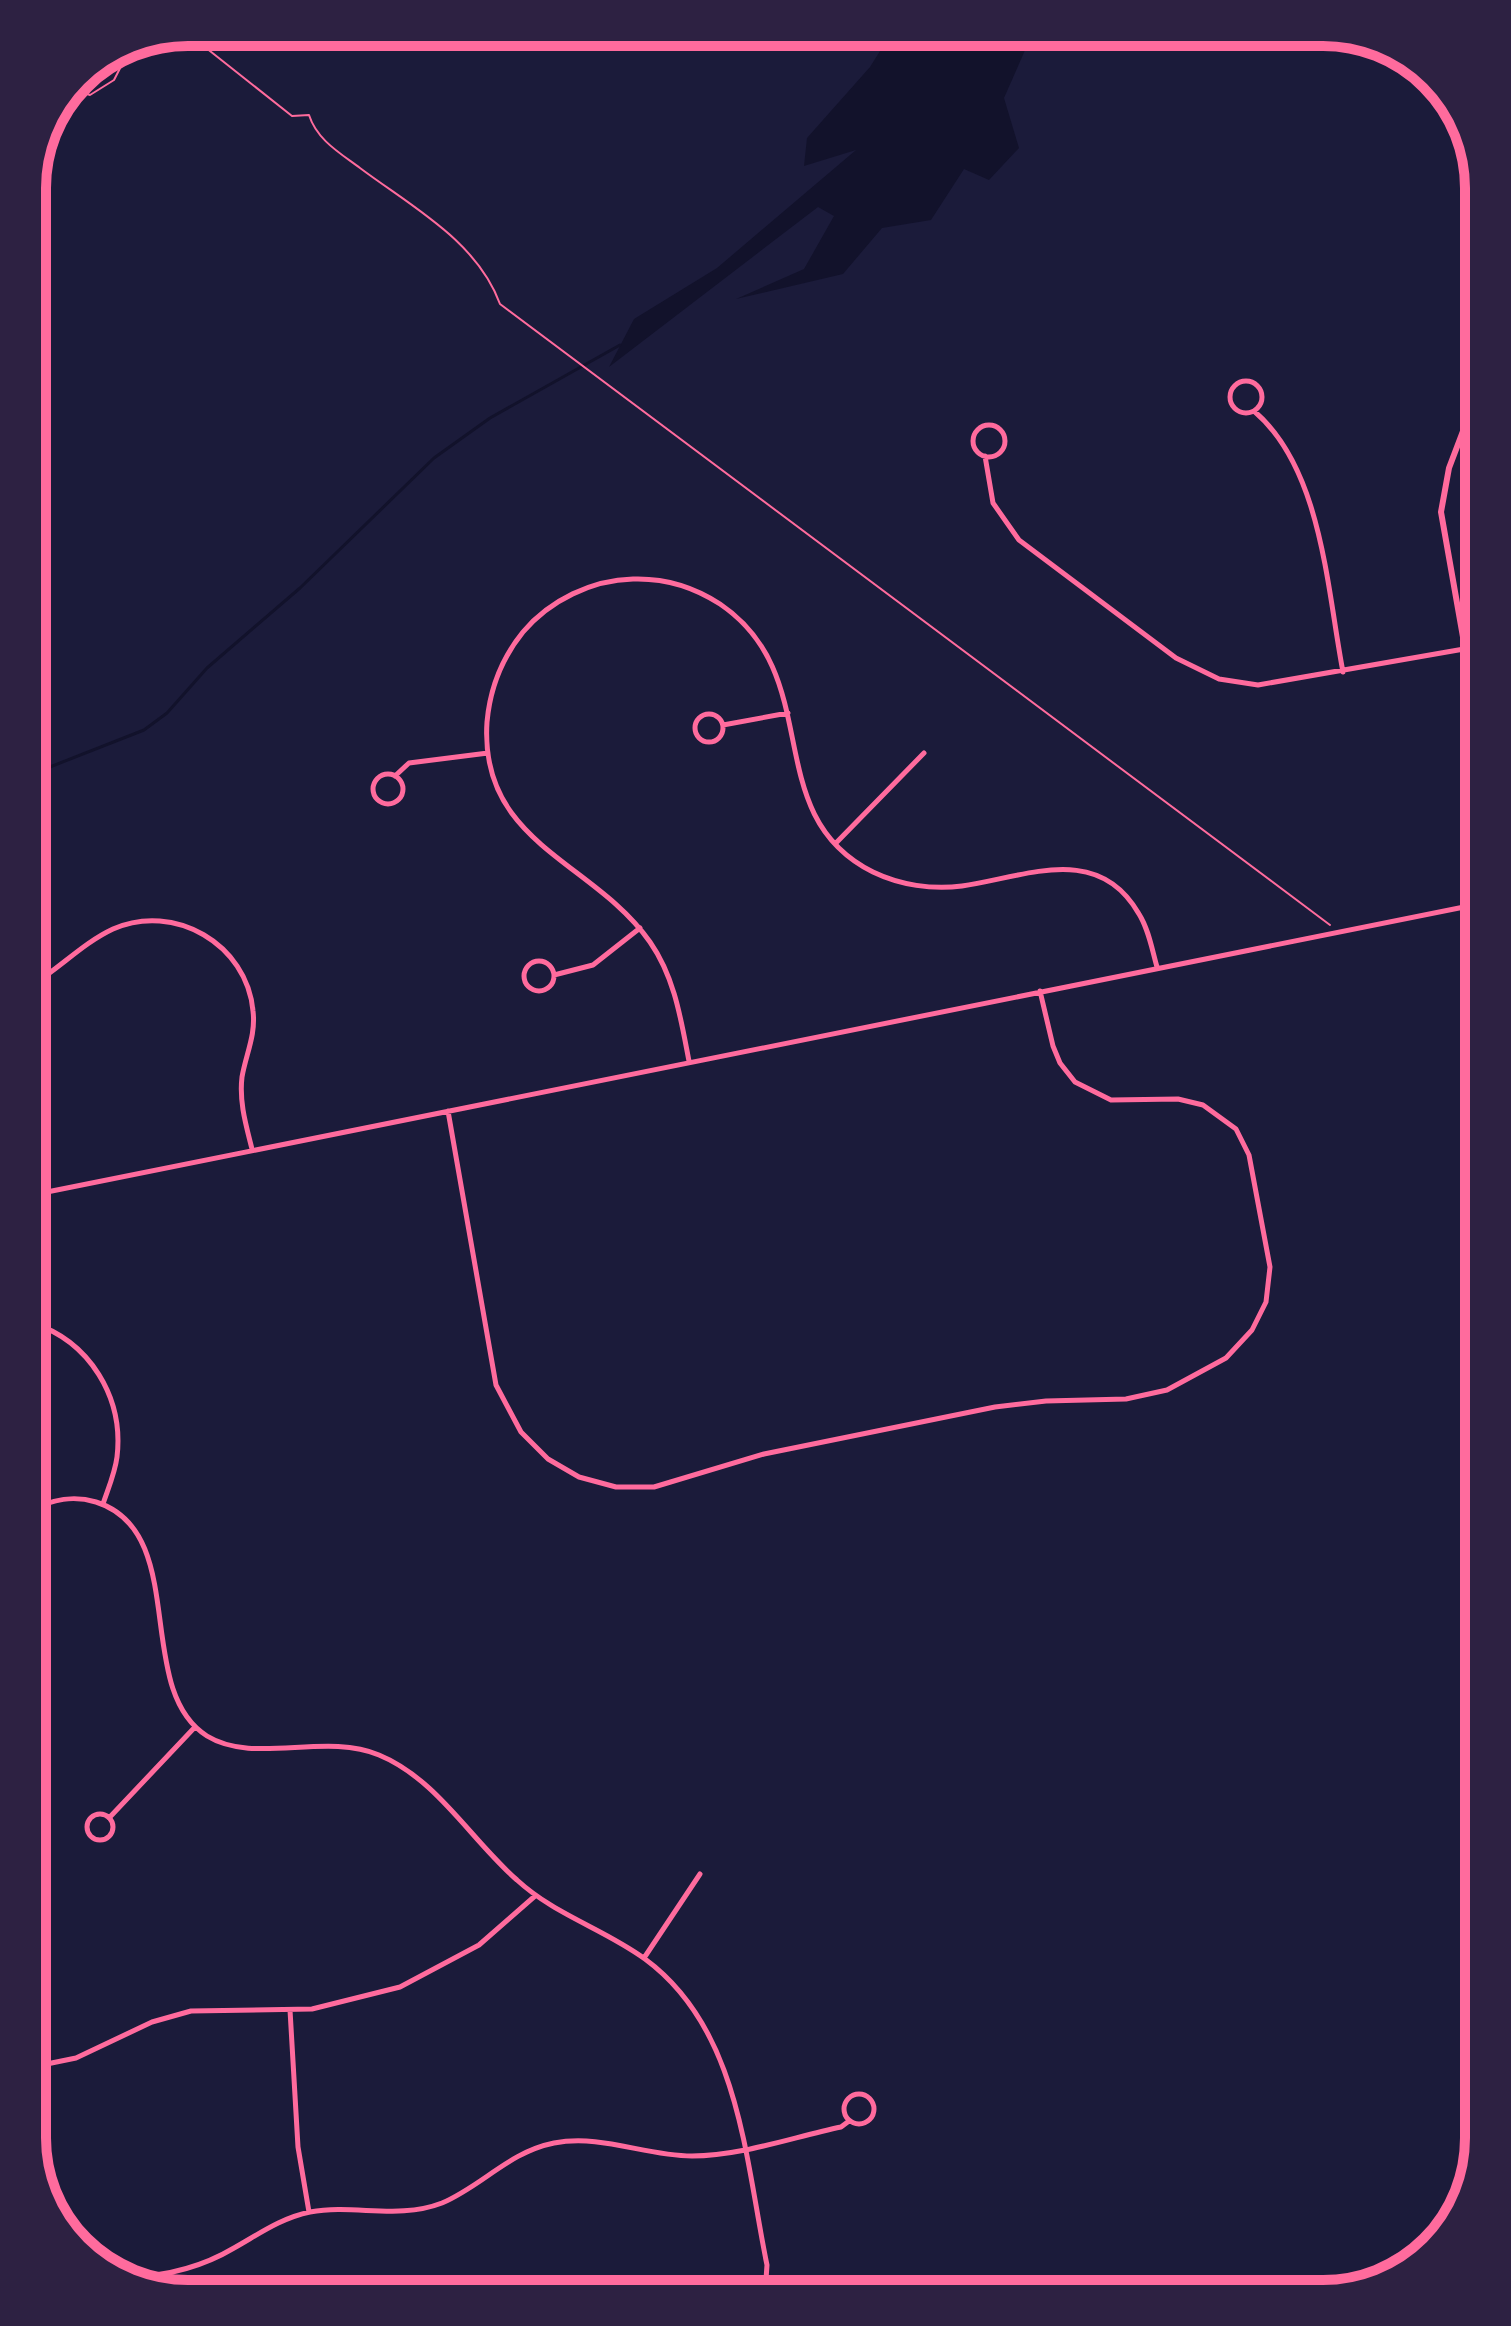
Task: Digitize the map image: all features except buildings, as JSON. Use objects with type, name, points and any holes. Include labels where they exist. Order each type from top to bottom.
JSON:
[{"type":"street","points":[[1247,381],[1260,388],[1262,399],[1254,411],[1243,412],[1234,407],[1231,392],[1237,384],[1247,381]]},
{"type":"street","points":[[1254,411],[1284,445],[1310,501],[1343,672]]},
{"type":"street","points":[[990,425],[1002,432],[1005,443],[996,455],[985,456],[976,451],[974,436],[979,428],[990,425]]},
{"type":"street","points":[[1465,426],[1449,468],[1441,512],[1465,654]]},
{"type":"street","points":[[985,456],[993,503],[1019,540],[1188,666],[1219,679],[1258,685],[1464,649]]},
{"type":"street","points":[[689,1061],[670,979],[640,928],[524,830],[498,788],[488,753],[492,692],[515,642],[555,604],[591,586],[618,580],[645,579],[681,585],[730,611],[768,655],[788,713],[806,799],[835,844],[872,871],[924,886],[962,886],[1051,868],[1096,875],[1120,891],[1139,913],[1157,967]]},
{"type":"street","points":[[723,725],[788,713]]},
{"type":"street","points":[[707,714],[717,717],[723,725],[721,736],[710,743],[700,740],[694,728],[699,718],[707,714]]},
{"type":"street","points":[[395,776],[402,787],[399,798],[393,803],[381,802],[373,792],[376,781],[383,775],[395,776],[409,763],[488,753]]},
{"type":"street","points":[[835,844],[924,753]]},
{"type":"street","points":[[46,1192],[1465,907]]},
{"type":"street","points":[[46,975],[102,935],[130,923],[176,923],[207,935],[239,967],[251,996],[254,1027],[241,1096],[252,1149]]},
{"type":"street","points":[[554,975],[593,965],[640,928]]},
{"type":"street","points":[[534,962],[545,963],[554,975],[550,986],[541,991],[530,989],[524,979],[527,967],[534,962]]},
{"type":"street","points":[[448,1111],[496,1385],[521,1432],[548,1459],[579,1477],[616,1487],[654,1487],[764,1454],[995,1407],[1046,1401],[1126,1399],[1167,1390],[1226,1358],[1252,1330],[1266,1302],[1269,1258],[1249,1155],[1236,1129],[1203,1105],[1178,1099],[1111,1100],[1075,1082],[1065,1071],[1053,1046],[1040,991]]},
{"type":"street","points":[[46,1329],[57,1333],[84,1354],[112,1399],[118,1446],[103,1504]]},
{"type":"street","points":[[46,1504],[59,1499],[88,1499],[103,1504],[127,1521],[141,1541],[175,1693],[195,1727],[229,1745],[344,1746],[396,1763],[427,1787],[508,1873],[535,1896],[644,1958],[692,2005],[715,2045],[729,2084],[767,2265],[766,2280]]},
{"type":"street","points":[[109,1818],[195,1727]]},
{"type":"street","points":[[102,1814],[109,1818],[113,1825],[109,1836],[103,1840],[92,1837],[87,1828],[92,1817],[102,1814]]},
{"type":"street","points":[[644,1958],[700,1874]]},
{"type":"street","points":[[46,2064],[76,2058],[152,2022],[191,2011],[290,2010],[369,1998],[429,1975],[479,1945],[535,1896]]},
{"type":"street","points":[[290,2010],[298,2147],[309,2212]]},
{"type":"street","points":[[859,2094],[868,2097],[874,2110],[868,2121],[859,2124],[849,2121],[844,2110],[848,2099],[859,2094]]},
{"type":"street","points":[[149,2274],[193,2267],[233,2249],[271,2225],[309,2212],[333,2209],[392,2213],[428,2208],[459,2194],[517,2156],[554,2143],[600,2141],[694,2156],[841,2127],[849,2121]]},
{"type":"path","points":[[204,46],[292,116],[309,115],[326,142],[464,246],[490,277],[500,304],[1339,931]]},
{"type":"path","points":[[83,92],[90,95],[108,86],[121,63]]},
{"type":"shaded area","points":[[883,46],[1027,46],[1004,98],[1019,148],[989,180],[964,169],[931,220],[882,228],[843,274],[736,299],[804,269],[834,216],[818,207],[609,367],[634,319],[717,268],[856,150],[804,166],[807,138],[870,67]]},
{"type":"waterway","points":[[46,768],[144,730],[167,713],[207,668],[300,588],[434,458],[490,418],[620,345]]}]
